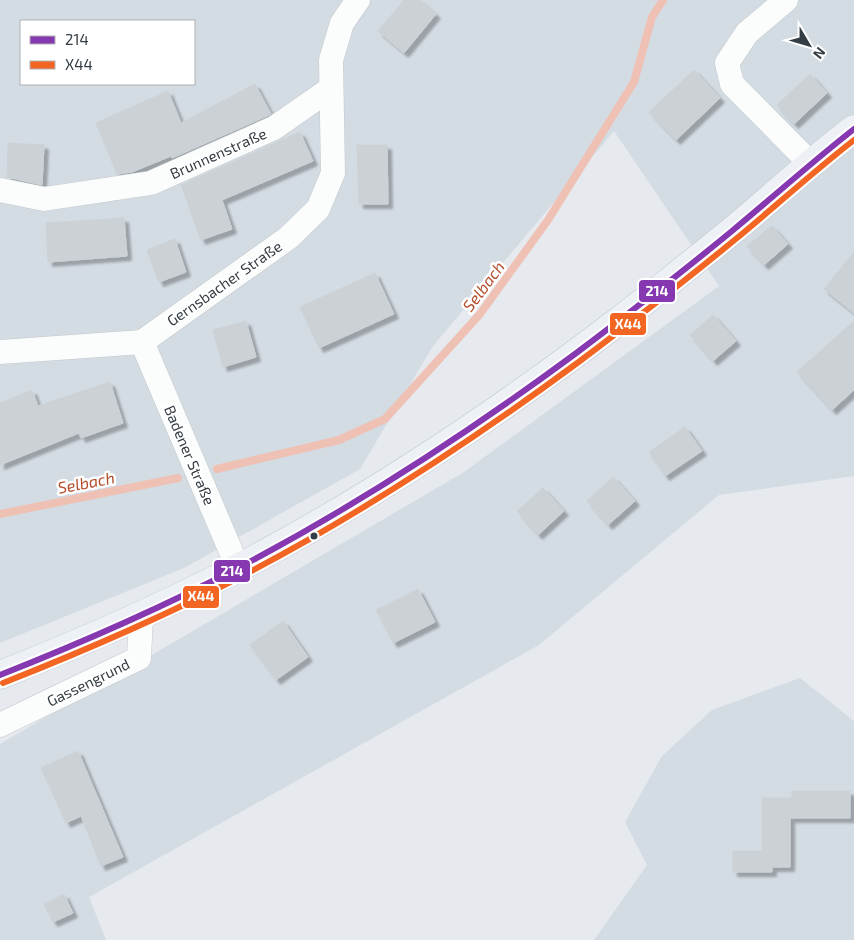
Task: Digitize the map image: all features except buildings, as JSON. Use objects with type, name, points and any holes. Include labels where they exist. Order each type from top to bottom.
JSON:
[{"type":"main road","points":[[0,676],[141,616],[238,568],[367,494],[462,434],[619,321],[734,230],[810,163],[854,129]]},
{"type":"street","points":[[330,89],[331,60],[340,29],[358,0]]},
{"type":"street","points":[[786,0],[747,32],[727,63],[732,84],[810,163]]},
{"type":"street","name":"Brunnenstraße","points":[[0,190],[44,199],[151,183],[274,128],[330,89]]},
{"type":"street","name":"Gernsbacher Straße","points":[[142,342],[288,238],[318,209],[333,173],[330,89]]},
{"type":"street","points":[[0,352],[142,342]]},
{"type":"street","name":"Badener Straße","points":[[142,342],[238,568]]},
{"type":"street","name":"Gassengrund","points":[[0,725],[139,658],[141,616]]},
{"type":"shaded area","points":[[0,0],[854,0],[854,476],[719,495],[539,645],[89,897],[106,940],[0,940],[0,744],[464,472],[719,286],[614,131],[433,346],[360,469],[184,568],[0,643]]},
{"type":"shaded area","points":[[800,678],[854,721],[854,940],[594,940],[647,865],[625,822],[662,756],[712,710]]},
{"type":"waterway","name":"Selbach","points":[[217,469],[339,440],[385,419],[480,314],[548,220],[634,82],[652,17],[663,0]]},
{"type":"waterway","name":"Selbach","points":[[0,514],[178,478]]},
{"type":"transit line","name":"214","points":[[0,675],[61,650],[209,583],[325,520],[411,467],[494,412],[615,324],[713,247],[854,129]]},
{"type":"transit line","name":"X44","points":[[3,683],[123,633],[211,592],[328,528],[414,476],[498,420],[620,331],[718,254],[854,140]]}]
